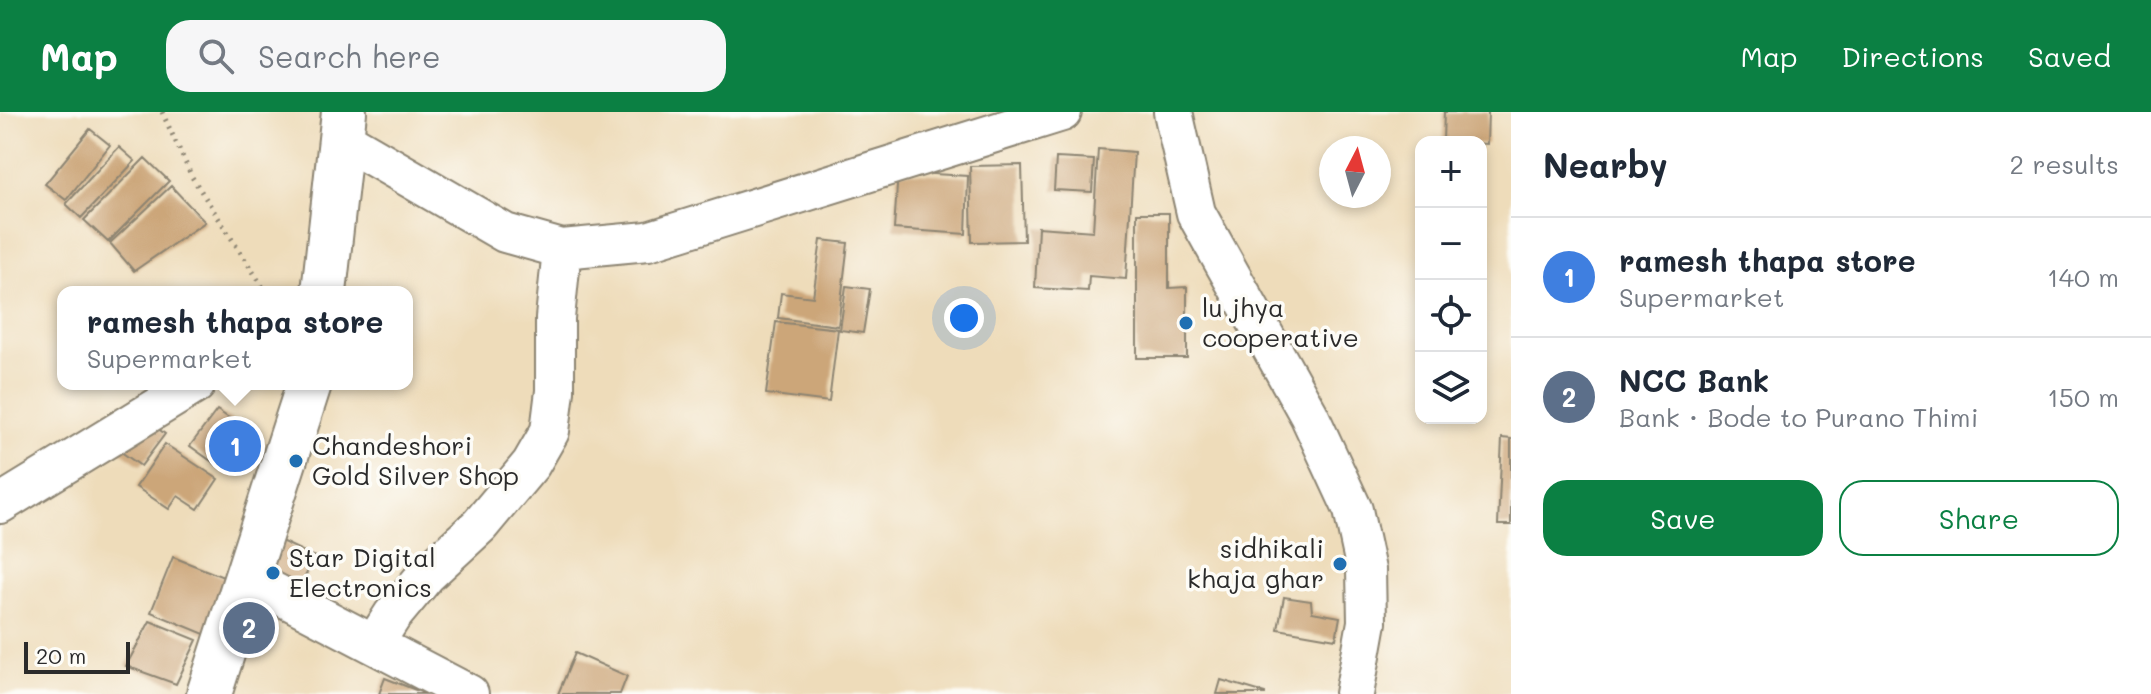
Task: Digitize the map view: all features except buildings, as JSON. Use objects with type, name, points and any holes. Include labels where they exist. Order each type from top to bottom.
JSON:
[{"type":"main road","points":[[325,286],[342,125]]},
{"type":"main road","points":[[209,694],[307,390]]},
{"type":"street","points":[[342,125],[505,233],[562,249],[648,241],[1062,112]]},
{"type":"street","points":[[1173,112],[1196,213],[1309,415],[1353,510],[1366,570],[1367,622],[1354,694]]},
{"type":"street","points":[[374,644],[392,616],[426,575],[480,525],[531,464],[550,431],[555,391],[555,318],[562,249]]},
{"type":"street","points":[[0,504],[186,390]]},
{"type":"street","points":[[247,578],[469,694]]},
{"type":"path","points":[[162,112],[192,177],[262,286]]},
{"type":"place","name":"lu jhya cooperative","points":[[1186,323]]},
{"type":"place","name":"ramesh thapa store","points":[[235,446]]},
{"type":"place","name":"Chandeshori Gold Silver Shop","points":[[296,461]]},
{"type":"place","name":"sidhikali khaja ghar","points":[[1340,564]]},
{"type":"place","name":"Star Digital Electronics","points":[[273,573]]},
{"type":"place","name":"NCC Bank","points":[[249,628]]}]
